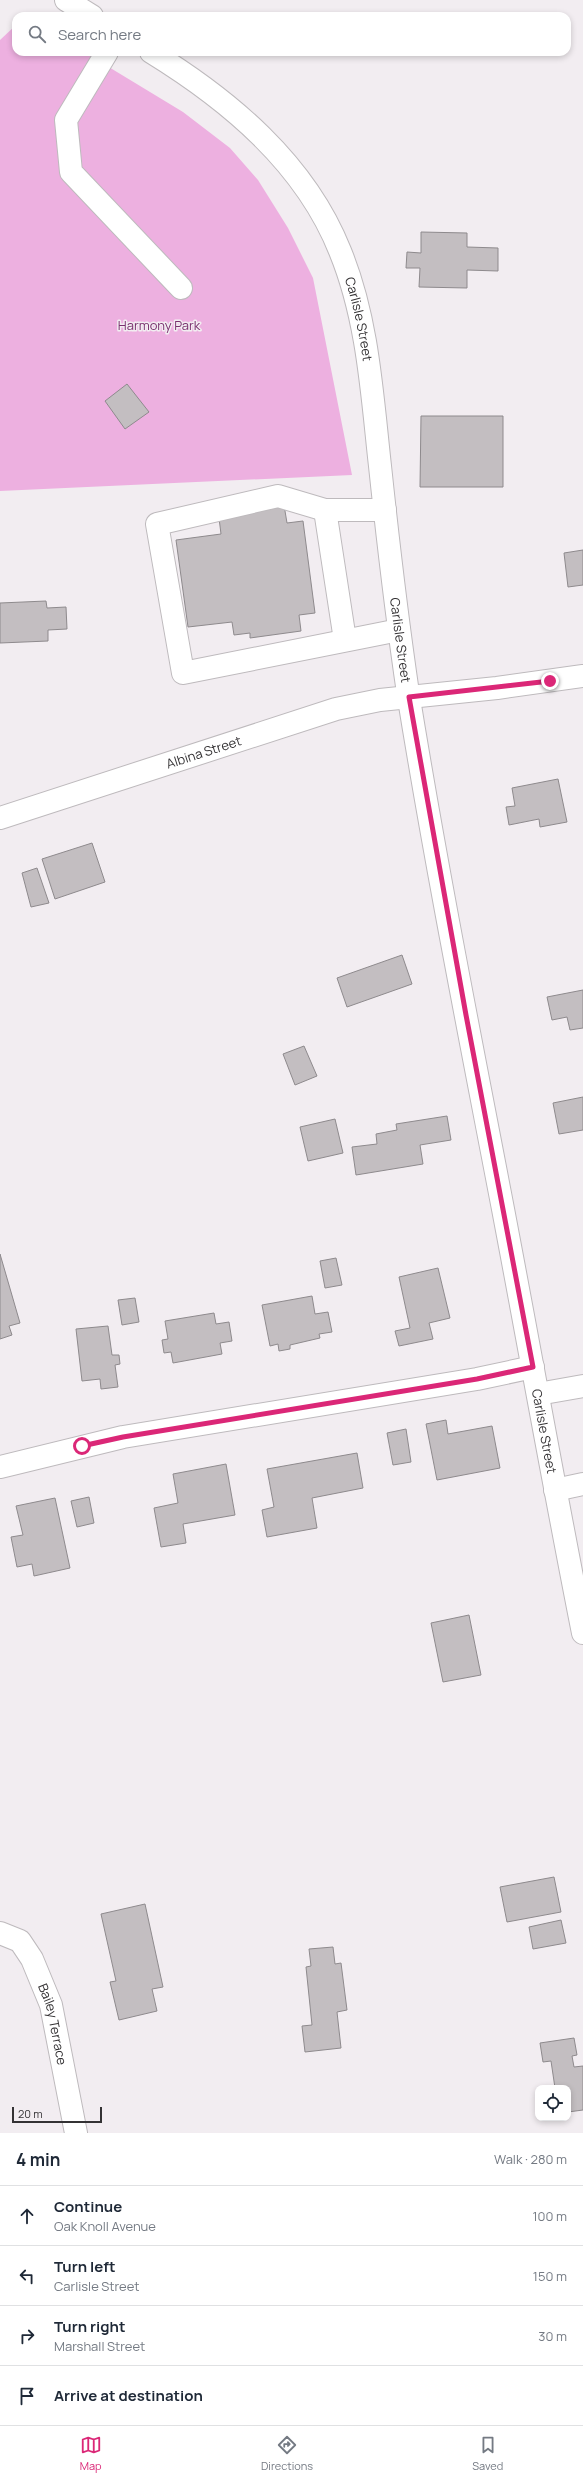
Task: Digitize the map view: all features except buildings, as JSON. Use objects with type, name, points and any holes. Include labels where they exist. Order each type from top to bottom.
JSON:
[{"type":"street","points":[[66,0],[86,12]]},
{"type":"street","points":[[105,56],[66,120],[72,172],[181,288]]},
{"type":"street","name":"Carlisle Street","points":[[157,56],[202,86],[237,113],[269,143],[298,178],[322,214],[340,249],[354,290],[364,334],[399,630],[409,697],[466,1015],[583,1633]]},
{"type":"street","points":[[385,510],[326,510],[278,496],[157,524],[183,673],[399,630]]},
{"type":"street","points":[[326,510],[345,640]]},
{"type":"street","name":"Albina Street","points":[[0,818],[336,709],[380,700],[583,676]]},
{"type":"street","points":[[0,1467],[123,1437],[477,1379],[533,1367]]},
{"type":"street","points":[[538,1394],[583,1386]]},
{"type":"street","points":[[555,1490],[583,1484]]},
{"type":"street","name":"Bailey Terrace","points":[[0,1933],[20,1941],[32,1959],[51,2006],[76,2133]]},
{"type":"green space","name":"Harmony Park","points":[[12,29],[12,56],[91,56],[183,112],[230,148],[258,180],[288,228],[313,278],[352,475],[0,491],[0,40]]},
{"type":"route","points":[[82,1446],[123,1437],[477,1379],[533,1367],[466,1015],[409,697],[550,681]]}]
